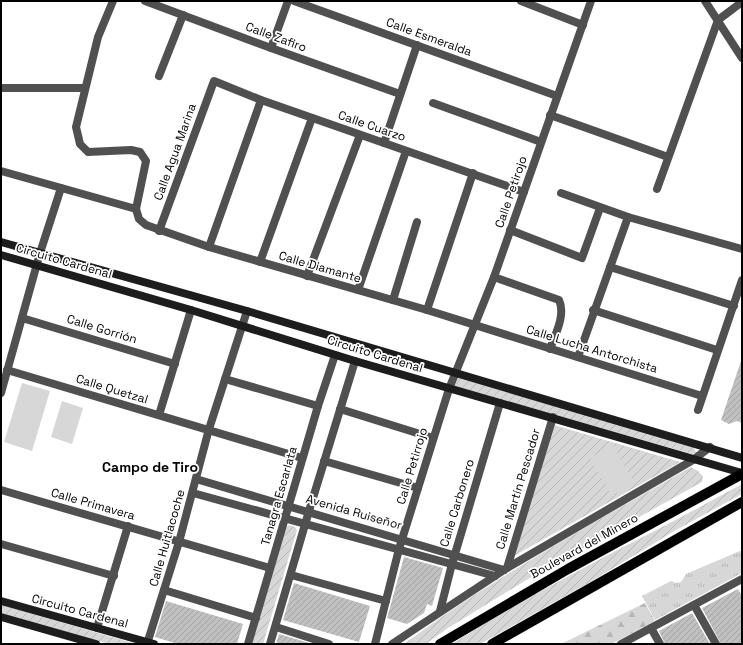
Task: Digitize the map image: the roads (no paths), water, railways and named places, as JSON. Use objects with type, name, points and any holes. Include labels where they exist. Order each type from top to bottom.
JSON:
[{"type":"main road","name":"Boulevard del Minero","points":[[440,644],[568,569],[742,474]]},
{"type":"main road","points":[[492,644],[742,502]]},
{"type":"street","points":[[1,171],[136,209],[146,161],[140,152],[131,150],[88,152],[80,144],[76,127],[98,37],[113,1]]},
{"type":"street","name":"Calle Zafiro","points":[[145,1],[166,5],[183,15],[400,94]]},
{"type":"street","points":[[271,48],[288,1]]},
{"type":"street","name":"Calle Esmeralda","points":[[294,1],[557,96]]},
{"type":"street","points":[[521,1],[583,25]]},
{"type":"street","name":"Calle Petirojo","points":[[449,389],[494,277],[591,1]]},
{"type":"street","points":[[705,1],[742,58]]},
{"type":"street","points":[[657,189],[718,20],[742,2]]},
{"type":"street","points":[[160,76],[183,15]]},
{"type":"street","points":[[384,143],[417,45]]},
{"type":"street","name":"Calle Cuarzo","points":[[214,81],[260,100],[524,192]]},
{"type":"street","name":"Calle Agua Marina","points":[[159,231],[214,81]]},
{"type":"street","points":[[1,88],[85,88]]},
{"type":"street","points":[[209,246],[260,100]]},
{"type":"street","points":[[433,103],[541,142]]},
{"type":"street","points":[[550,115],[668,157]]},
{"type":"street","points":[[260,262],[312,118]]},
{"type":"street","points":[[307,276],[360,135]]},
{"type":"street","points":[[358,290],[406,151]]},
{"type":"street","points":[[426,310],[472,173]]},
{"type":"street","points":[[1,393],[36,265],[61,188]]},
{"type":"street","points":[[561,193],[628,218],[742,249]]},
{"type":"street","points":[[510,230],[582,258],[600,208]]},
{"type":"street","name":"Calle Diamante","points":[[136,209],[139,219],[146,225],[159,231],[475,325]]},
{"type":"street","points":[[578,357],[593,310],[628,218]]},
{"type":"street","points":[[393,300],[416,222]]},
{"type":"street","name":"Circuito Cardenal","points":[[1,242],[247,311],[710,447],[742,458]]},
{"type":"street","name":"Circuito Cardenal","points":[[1,255],[242,325],[449,389],[552,417],[742,474]]},
{"type":"street","points":[[610,267],[734,306]]},
{"type":"street","points":[[494,277],[559,300],[562,306],[561,314],[550,349]]},
{"type":"street","points":[[698,410],[717,350],[734,306],[742,280]]},
{"type":"street","points":[[159,415],[191,310]]},
{"type":"street","points":[[593,310],[717,350]]},
{"type":"street","name":"Calle Huitlacoche","points":[[149,643],[193,493],[209,429],[247,311]]},
{"type":"street","name":"Calle Gorrión","points":[[22,318],[175,364]]},
{"type":"street","name":"Calle Lucha Antorchista","points":[[475,325],[702,396]]},
{"type":"street","name":"Tanagra Escarlata","points":[[248,644],[302,458],[335,355]]},
{"type":"street","points":[[270,644],[355,361]]},
{"type":"street","name":"Calle Quetzal","points":[[8,370],[302,458]]},
{"type":"street","points":[[224,379],[318,406]]},
{"type":"street","name":"Calle Petirrojo","points":[[375,644],[399,549],[449,389]]},
{"type":"street","name":"Calle Carbonero","points":[[440,611],[452,564],[500,403]]},
{"type":"street","points":[[340,409],[433,438]]},
{"type":"street","name":"Calle Martín Pescador","points":[[506,569],[552,417]]},
{"type":"street","points":[[392,644],[506,569],[693,460],[710,447]]},
{"type":"street","points":[[324,461],[418,488]]},
{"type":"street","name":"Avenida Ruiseñor","points":[[196,479],[506,569]]},
{"type":"street","name":"Calle Primavera","points":[[1,490],[270,568]]},
{"type":"street","name":"Avenida Ruiseñor","points":[[193,493],[495,576]]},
{"type":"street","points":[[97,628],[128,526]]},
{"type":"street","points":[[1,544],[114,576]]},
{"type":"street","points":[[291,575],[386,601]]},
{"type":"street","points":[[621,644],[742,580]]},
{"type":"street","points":[[164,590],[256,618]]},
{"type":"street","name":"Circuito Cardenal","points":[[1,602],[149,643]]},
{"type":"street","points":[[694,605],[716,644]]},
{"type":"street","points":[[1,617],[96,644]]},
{"type":"street","points":[[276,627],[329,644]]},
{"type":"street","points":[[651,628],[660,644]]},
{"type":"district","name":"Campo de Tiro","points":[[150,467]]}]
